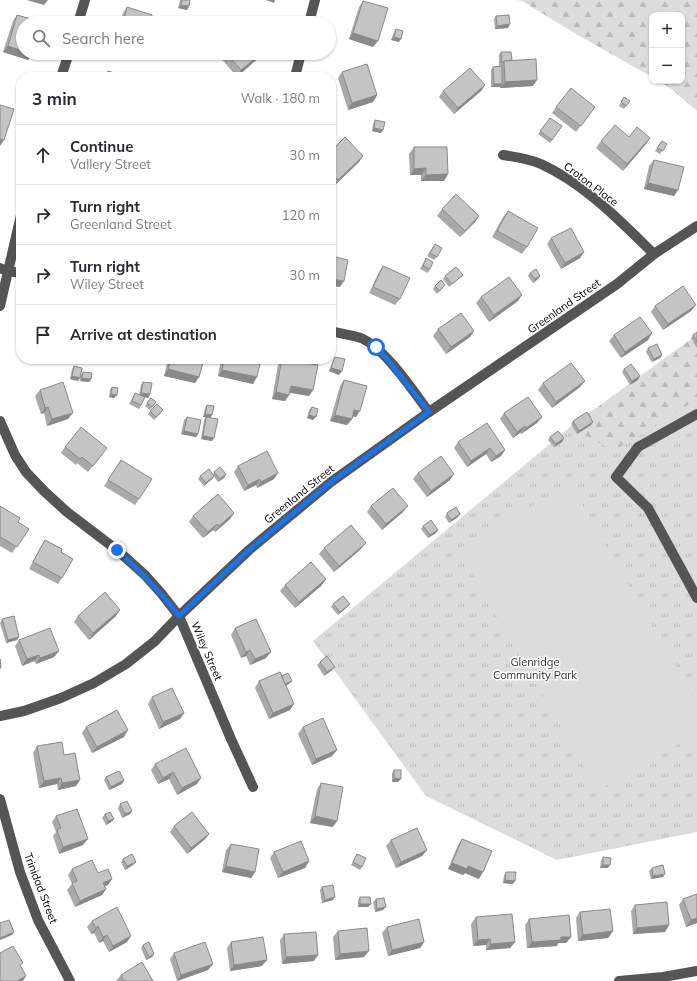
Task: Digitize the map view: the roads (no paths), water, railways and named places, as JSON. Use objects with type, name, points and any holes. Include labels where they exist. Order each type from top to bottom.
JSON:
[{"type":"street","points":[[80,16],[85,0]]},
{"type":"street","points":[[311,16],[315,0]]},
{"type":"street","points":[[63,72],[67,60]]},
{"type":"street","points":[[296,72],[299,60]]},
{"type":"street","name":"Croton Place","points":[[503,155],[540,164],[564,176],[594,199],[654,254]]},
{"type":"street","name":"Greenland Street","points":[[0,716],[24,711],[61,698],[94,683],[126,664],[155,640],[249,550],[331,482],[429,412],[617,284],[654,254],[697,226]]},
{"type":"street","points":[[0,306],[3,270],[16,230]]},
{"type":"street","points":[[3,270],[16,272]]},
{"type":"street","points":[[336,332],[361,338],[376,347],[429,412]]},
{"type":"street","points":[[697,414],[638,447],[616,477],[648,508],[697,598]]},
{"type":"street","name":"Wiley Street","points":[[0,421],[15,454],[26,472],[68,512],[117,550],[145,575],[179,616],[253,787]]},
{"type":"street","name":"Trinidad Street","points":[[0,799],[20,872],[38,920],[70,981]]},
{"type":"street","points":[[619,981],[663,977],[697,971]]},
{"type":"park label","name":"Glenridge Community Park","points":[[535,668]]}]
